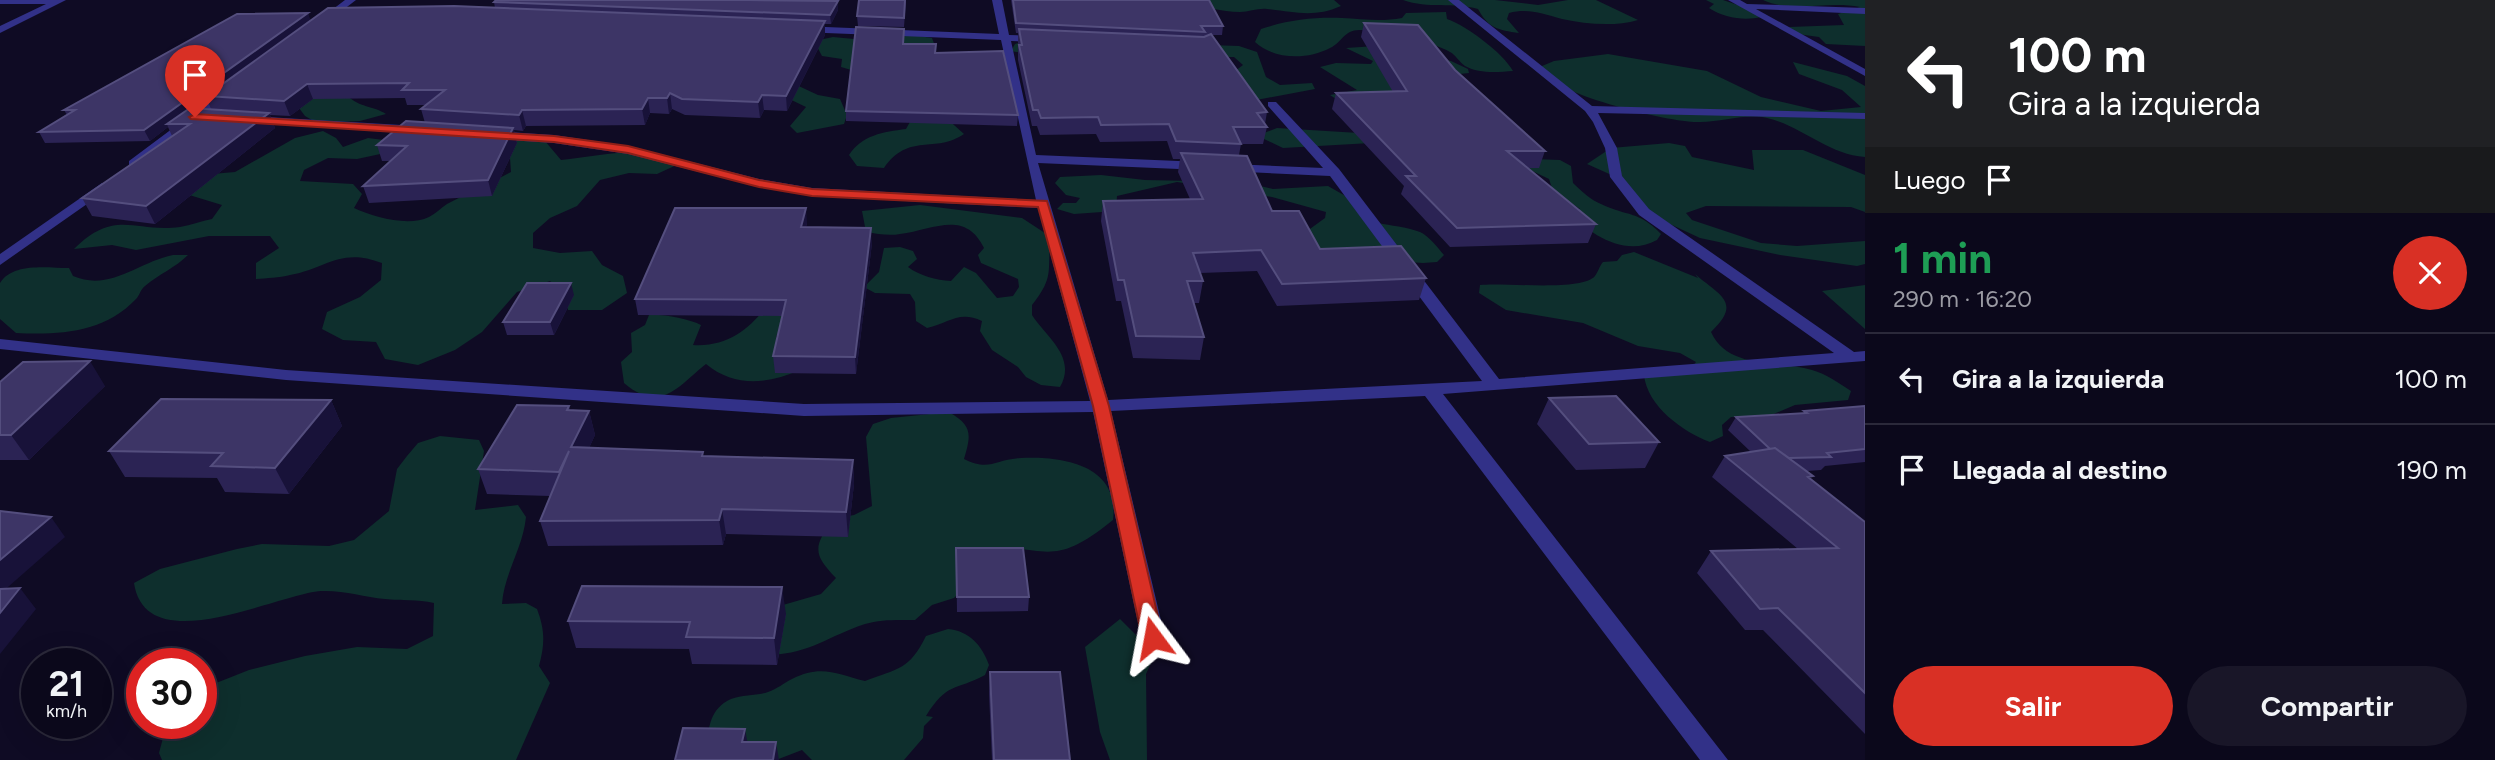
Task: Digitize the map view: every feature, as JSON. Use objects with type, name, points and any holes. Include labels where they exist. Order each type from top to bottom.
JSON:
[{"type":"street","points":[[996,0],[1031,159],[1101,406],[1153,638]]},
{"type":"street","points":[[1453,0],[1589,109],[1600,121],[1611,148],[1616,177],[1644,212],[1860,360]]},
{"type":"street","points":[[1733,0],[1865,73]]},
{"type":"street","points":[[0,1],[60,1]]},
{"type":"street","points":[[0,30],[60,1]]},
{"type":"street","points":[[317,26],[340,9],[352,5]]},
{"type":"street","points":[[1745,6],[1865,11]]},
{"type":"street","points":[[783,28],[1058,40]]},
{"type":"street","points":[[0,261],[239,84]]},
{"type":"street","points":[[1272,104],[1334,172],[1495,386]]},
{"type":"street","points":[[1589,109],[1865,116]]},
{"type":"street","points":[[195,117],[438,132]]},
{"type":"street","points":[[477,134],[554,139],[628,150],[759,183],[812,192],[1043,204]]},
{"type":"street","points":[[1031,159],[1334,172]]},
{"type":"street","points":[[0,344],[286,375],[804,410],[1101,406],[1430,390],[1860,360]]},
{"type":"street","points":[[1430,390],[1715,760]]},
{"type":"green space","points":[[1188,0],[1334,0],[1341,6],[1313,13],[1264,9],[1233,12],[1213,9]]},
{"type":"green space","points":[[1403,0],[1495,0],[1538,5],[1568,0],[1596,0],[1638,20],[1600,24],[1571,21],[1529,11],[1509,13],[1507,19],[1519,33],[1494,27],[1478,9]]},
{"type":"green space","points":[[1706,0],[1723,0],[1758,12],[1761,17],[1741,19],[1728,16],[1709,8],[1714,4]]},
{"type":"green space","points":[[1763,0],[1865,0],[1865,46],[1826,44],[1819,37],[1797,34],[1789,27],[1844,25],[1838,14],[1860,7],[1798,7]]},
{"type":"green space","points":[[1446,12],[1447,19],[1484,41],[1513,71],[1476,70],[1465,66],[1452,53],[1432,44],[1370,31],[1355,30],[1330,48],[1301,56],[1281,55],[1255,42],[1261,29],[1291,21],[1331,18],[1387,20],[1402,18],[1406,13]]},
{"type":"green space","points":[[912,35],[932,38],[935,46],[920,51],[944,116],[964,134],[943,143],[903,150],[884,168],[857,166],[849,155],[854,148],[881,133],[906,129],[911,120],[858,72],[841,67],[842,59],[822,56],[814,41],[833,37],[875,41]]},
{"type":"green space","points":[[1029,39],[1239,46],[1257,52],[1266,77],[1280,85],[1312,83],[1315,89],[1251,101],[1235,71],[1243,65],[1234,57],[1034,55],[1011,51],[1015,44]]},
{"type":"green space","points":[[1376,46],[1451,61],[1468,69],[1469,73],[1450,75],[1423,88],[1342,103],[1330,95],[1357,90],[1320,67],[1336,63],[1371,64],[1373,61],[1346,48]]},
{"type":"green space","points":[[1608,54],[1707,71],[1761,97],[1821,111],[1861,107],[1842,90],[1799,74],[1793,62],[1847,76],[1865,86],[1865,157],[1839,151],[1792,127],[1767,118],[1682,121],[1615,106],[1569,90],[1541,73],[1542,66],[1554,61]]},
{"type":"green space","points":[[790,82],[818,95],[840,99],[847,115],[844,124],[797,133],[790,126],[806,107],[781,95]]},
{"type":"green space","points":[[262,95],[348,96],[386,114],[360,121],[317,123],[305,116],[299,108]]},
{"type":"green space","points":[[1277,128],[1359,133],[1371,143],[1283,148],[1264,139],[1261,134]]},
{"type":"green space","points":[[323,131],[336,138],[343,147],[368,138],[392,141],[385,153],[357,159],[328,158],[304,170],[300,181],[353,184],[362,194],[354,208],[371,215],[401,221],[429,217],[447,204],[511,172],[510,158],[495,151],[524,136],[545,141],[561,160],[639,152],[669,156],[683,162],[657,174],[629,173],[600,180],[577,206],[550,218],[533,233],[533,248],[560,253],[592,251],[602,265],[623,276],[627,293],[602,310],[568,310],[565,294],[550,281],[517,292],[482,332],[455,350],[418,365],[385,359],[376,342],[343,340],[322,329],[327,312],[360,297],[381,280],[382,263],[356,257],[345,258],[303,272],[256,279],[256,263],[279,248],[270,236],[209,236],[136,250],[112,245],[74,249],[102,229],[114,226],[180,227],[212,219],[222,205],[186,194],[189,176],[235,172],[295,138]]},
{"type":"green space","points":[[1669,143],[1685,146],[1692,157],[1754,170],[1752,150],[1803,150],[1865,175],[1865,212],[1851,207],[1706,206],[1686,213],[1692,220],[1761,243],[1797,246],[1865,241],[1865,264],[1857,266],[1780,255],[1700,238],[1644,212],[1616,177],[1587,164],[1611,148]]},
{"type":"green space","points":[[1533,159],[1560,160],[1571,166],[1573,183],[1586,195],[1610,208],[1639,217],[1661,234],[1657,240],[1633,246],[1620,245],[1597,235],[1568,211],[1580,209],[1553,191],[1549,179],[1526,168]]},
{"type":"green space","points":[[1101,175],[1145,180],[1243,182],[1273,189],[1328,186],[1349,198],[1354,208],[1369,220],[1420,232],[1444,255],[1437,262],[1423,263],[1328,257],[1303,234],[1325,218],[1326,212],[1272,197],[1177,182],[1117,196],[1116,211],[1074,214],[1057,209],[1063,203],[1076,203],[1080,198],[1066,195],[1055,183],[1060,177]]},
{"type":"green space","points":[[920,205],[1022,218],[1051,237],[1049,272],[1040,295],[1032,305],[1032,315],[1063,357],[1064,376],[1060,387],[1041,385],[1026,377],[1018,367],[992,350],[980,331],[982,321],[960,317],[927,328],[916,321],[915,302],[910,294],[875,293],[864,287],[879,272],[884,248],[900,247],[913,251],[917,259],[908,267],[918,273],[951,281],[964,267],[976,273],[997,298],[1013,296],[1019,287],[1018,279],[981,263],[978,255],[984,248],[968,229],[947,225],[896,235],[866,232],[862,211]]},
{"type":"green space","points":[[1634,252],[1698,278],[1695,274],[1719,294],[1726,306],[1725,313],[1711,332],[1729,353],[1756,362],[1817,372],[1851,391],[1848,400],[1795,405],[1769,416],[1731,417],[1722,425],[1723,436],[1710,442],[1678,425],[1659,407],[1644,375],[1690,370],[1696,362],[1680,353],[1638,346],[1583,323],[1506,310],[1479,293],[1480,285],[1559,285],[1587,281],[1595,276],[1603,262],[1617,261],[1622,255]]},
{"type":"green space","points":[[173,255],[188,255],[145,286],[136,299],[123,310],[95,325],[64,332],[16,333],[0,319],[0,283],[13,272],[32,268],[69,268],[73,276],[99,280],[124,274]]},
{"type":"green space","points":[[784,279],[781,327],[776,337],[787,345],[800,370],[764,381],[752,381],[728,377],[706,364],[678,388],[659,397],[637,392],[624,383],[621,362],[632,352],[631,333],[645,325],[649,315],[676,317],[701,325],[693,345],[724,341],[737,335],[759,316]]},
{"type":"green space","points":[[1865,285],[1865,329],[1822,291]]},
{"type":"green space","points":[[949,412],[962,422],[968,432],[964,459],[987,465],[1012,459],[1054,459],[1085,468],[1098,476],[1107,487],[1113,501],[1113,520],[1075,546],[1060,550],[1047,552],[1000,547],[977,548],[969,583],[954,598],[932,605],[915,620],[871,622],[797,651],[770,655],[776,607],[821,594],[836,578],[823,563],[818,550],[833,519],[854,515],[872,506],[866,437],[873,424],[891,418]]},
{"type":"green space","points":[[440,436],[479,440],[484,451],[475,510],[518,505],[526,517],[502,604],[526,603],[537,609],[543,637],[539,666],[550,683],[516,760],[162,760],[159,753],[163,739],[217,739],[217,683],[249,670],[305,656],[357,647],[407,649],[433,636],[434,603],[321,591],[215,618],[187,621],[162,618],[144,606],[134,583],[160,569],[262,544],[329,546],[354,540],[389,511],[397,469],[418,443]]},
{"type":"green space","points":[[1120,619],[1155,654],[1146,674],[1147,760],[1110,760],[1100,732],[1085,647]]},
{"type":"green space","points":[[948,629],[956,630],[974,640],[989,665],[985,675],[946,692],[933,705],[926,716],[933,717],[924,726],[923,738],[904,760],[812,760],[802,750],[776,760],[708,760],[708,733],[712,717],[731,699],[768,692],[802,674],[812,672],[837,673],[865,681],[902,666],[914,656],[926,636]]},
{"type":"building","points":[[859,0],[905,0],[904,18],[857,16]]},
{"type":"building","points":[[1013,0],[1209,0],[1223,26],[1201,26],[1205,32],[1016,23]]},
{"type":"building","points":[[838,1],[830,15],[494,2]]},
{"type":"building","points":[[454,6],[825,21],[786,96],[762,95],[758,102],[682,99],[670,93],[667,98],[648,98],[642,109],[522,110],[519,115],[421,109],[445,90],[402,90],[409,83],[307,84],[284,101],[206,96],[328,8]]},
{"type":"building","points":[[308,13],[144,130],[39,132],[75,110],[64,110],[237,14]]},
{"type":"building","points":[[1364,23],[1418,25],[1455,70],[1545,151],[1507,151],[1596,224],[1457,228],[1406,176],[1416,176],[1336,93],[1407,91]]},
{"type":"building","points":[[856,27],[904,29],[903,44],[936,44],[935,53],[1003,51],[1018,115],[846,111]]},
{"type":"building","points":[[1019,29],[1204,37],[1211,34],[1267,112],[1257,113],[1267,127],[1233,127],[1241,144],[1176,141],[1169,124],[1101,125],[1098,117],[1041,118],[1038,110],[1033,110],[1019,45],[1022,45]]},
{"type":"building","points":[[190,108],[269,113],[146,206],[82,198],[190,124],[167,124]]},
{"type":"building","points":[[406,121],[513,128],[488,180],[363,186],[407,146],[377,145]]},
{"type":"building","points":[[1181,153],[1247,156],[1272,211],[1299,211],[1320,249],[1401,246],[1426,278],[1282,284],[1261,250],[1193,253],[1203,281],[1187,281],[1204,337],[1136,336],[1124,280],[1118,280],[1103,201],[1203,199]]},
{"type":"building","points":[[675,208],[806,208],[801,227],[871,228],[855,357],[773,356],[786,300],[635,299]]},
{"type":"building","points":[[527,283],[571,283],[550,322],[503,322]]},
{"type":"building","points":[[90,361],[11,435],[0,435],[0,382],[23,362]]},
{"type":"building","points":[[1616,396],[1659,442],[1589,444],[1549,398]]},
{"type":"building","points":[[161,399],[331,400],[275,468],[211,466],[223,453],[109,451]]},
{"type":"building","points":[[517,405],[569,406],[567,410],[589,411],[571,447],[703,452],[702,456],[853,460],[846,512],[722,509],[719,520],[540,521],[569,451],[559,472],[478,469]]},
{"type":"building","points":[[1865,406],[1865,449],[1827,453],[1831,457],[1789,458],[1775,448],[1770,449],[1736,417],[1807,413],[1804,411]]},
{"type":"building","points":[[1775,448],[1813,476],[1808,477],[1865,522],[1865,693],[1778,608],[1760,609],[1711,551],[1838,548],[1725,456]]},
{"type":"building","points":[[0,511],[51,517],[0,560]]},
{"type":"building","points":[[956,548],[1023,548],[1029,597],[957,597]]},
{"type":"building","points":[[582,586],[782,587],[774,638],[686,637],[690,622],[568,621]]},
{"type":"building","points":[[20,588],[0,613],[0,589]]},
{"type":"building","points":[[990,672],[1060,672],[1070,760],[994,760]]},
{"type":"building","points":[[683,728],[745,729],[742,742],[776,742],[773,760],[675,760]]},
{"type":"route","points":[[195,117],[554,139],[628,150],[759,183],[812,192],[1043,204],[1101,406],[1153,638]]}]
